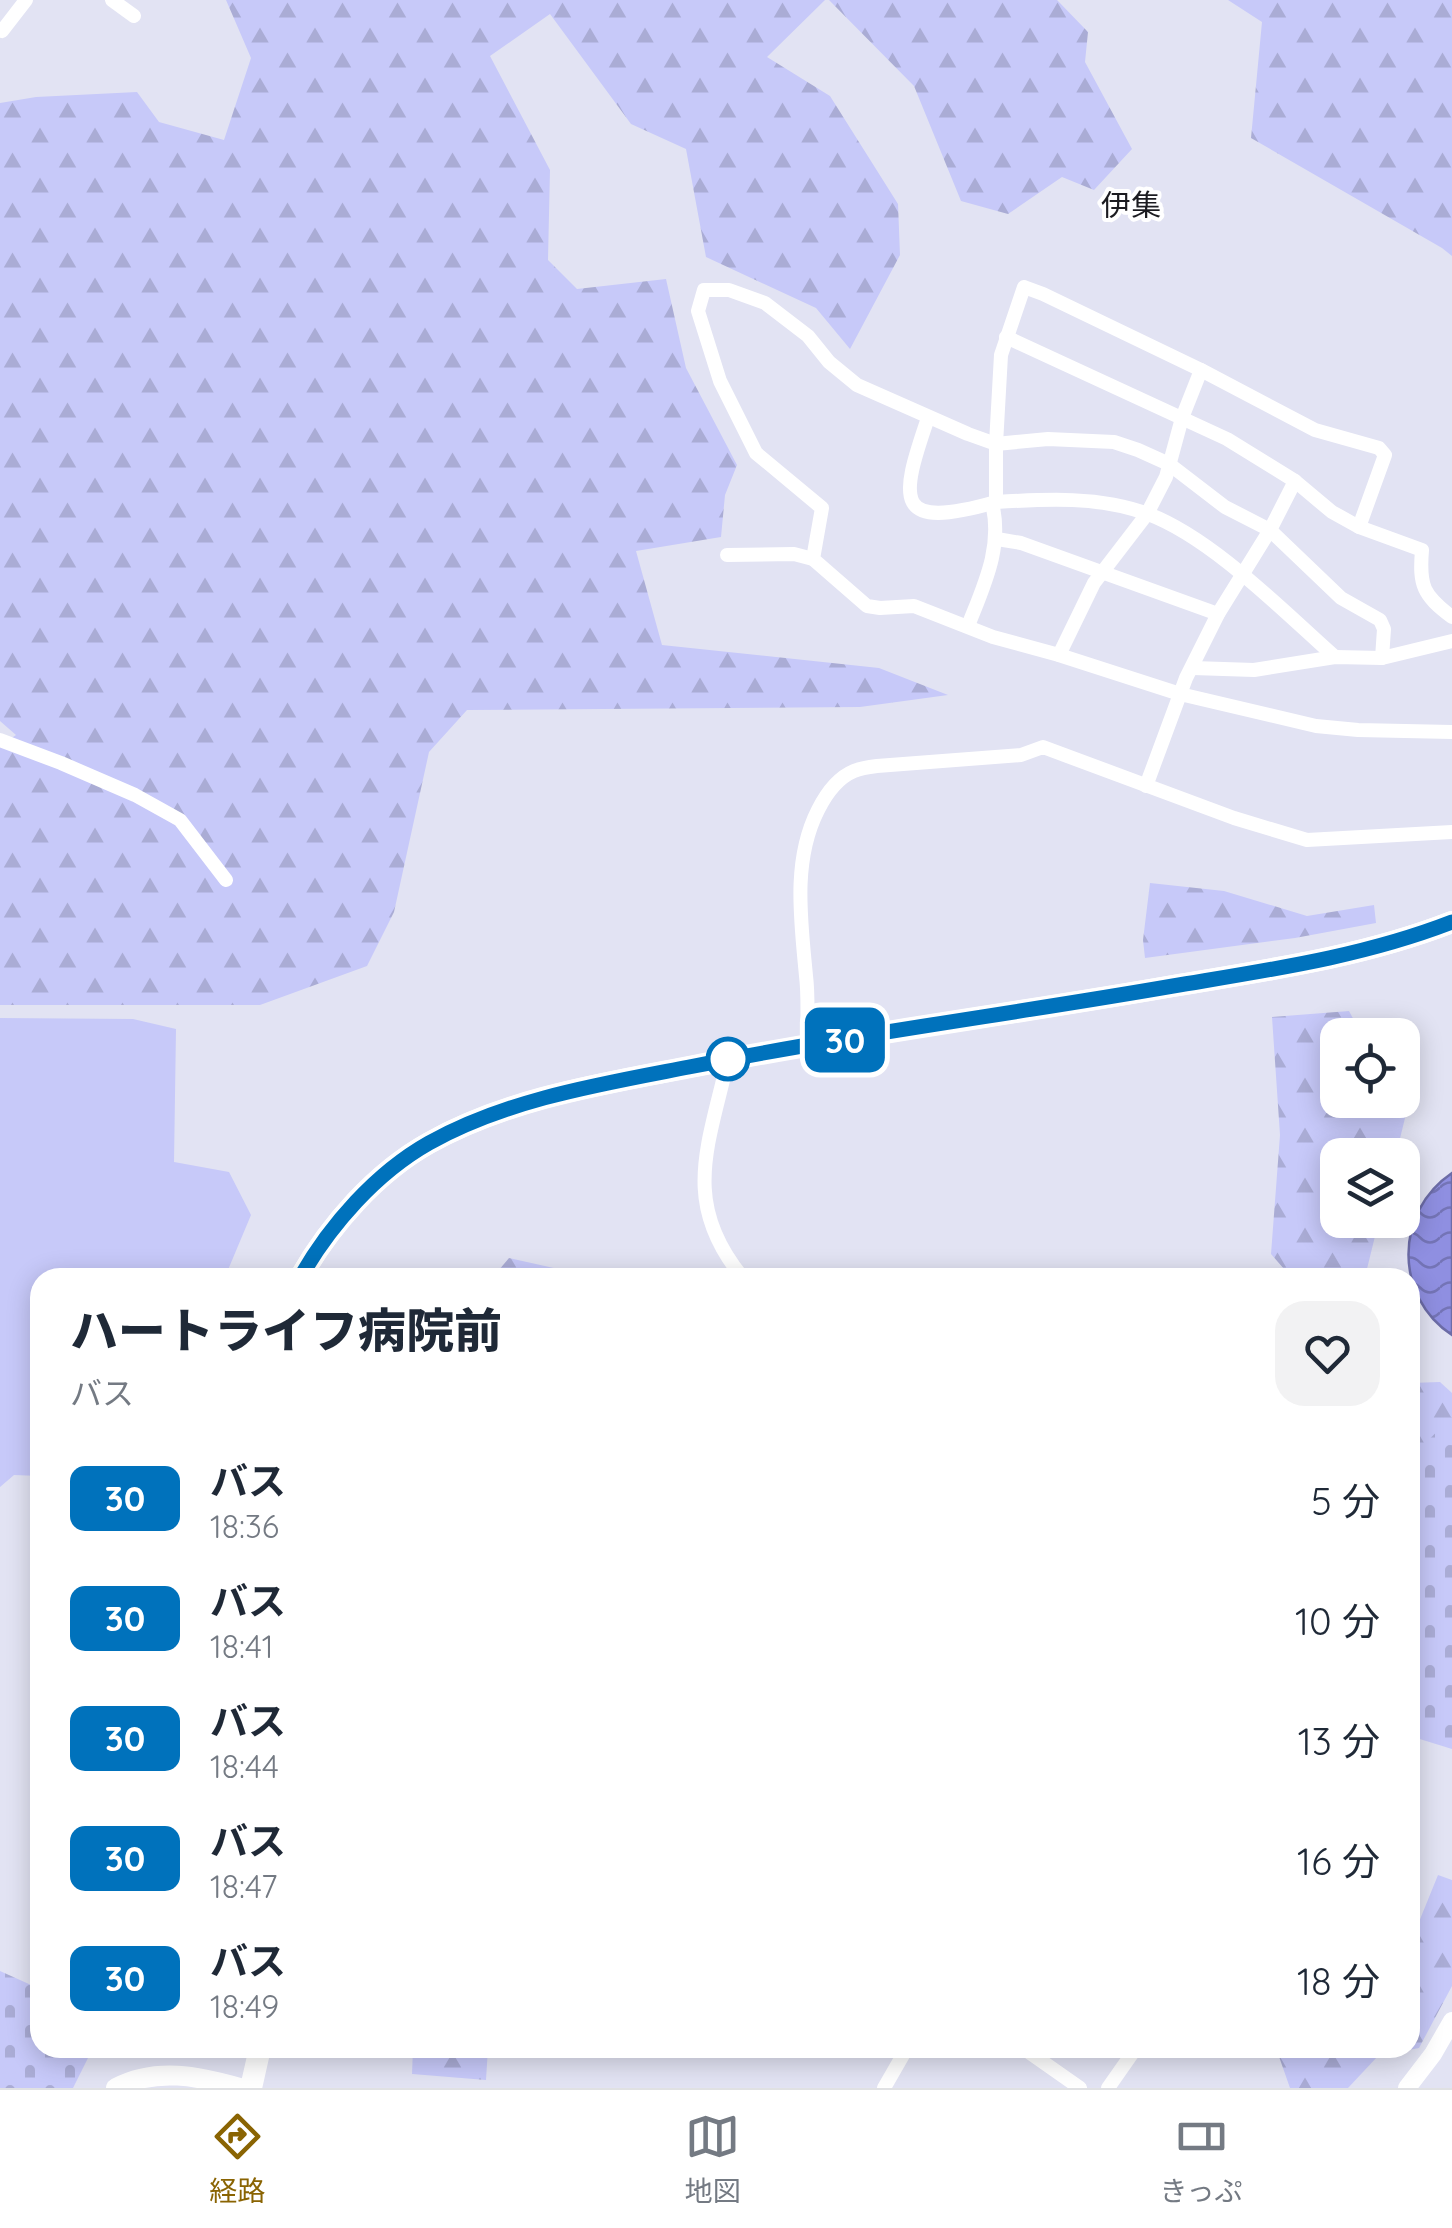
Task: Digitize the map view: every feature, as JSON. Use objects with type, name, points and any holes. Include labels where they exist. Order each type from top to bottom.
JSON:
[{"type":"highway","points":[[307,1268],[335,1225],[400,1162],[458,1128],[528,1102],[728,1059],[1058,1006],[1368,950],[1452,922]]},
{"type":"highway","points":[[251,2088],[258,2058]]},
{"type":"main road","points":[[116,2088],[134,2080],[173,2075],[240,2088]]},
{"type":"street","points":[[0,30],[26,0]]},
{"type":"street","points":[[112,0],[134,16]]},
{"type":"street","points":[[968,626],[992,564],[997,539],[994,502],[1001,356],[1024,287],[1201,370],[1315,430],[1378,448],[1385,455],[1359,528]]},
{"type":"street","points":[[813,559],[822,508],[756,454],[720,381],[698,311],[704,290],[728,290],[765,303],[798,328],[856,385],[996,444],[1048,439],[1114,442],[1169,464],[1225,506],[1270,530],[1341,598],[1380,620],[1384,628],[1382,658]]},
{"type":"street","points":[[1006,337],[1227,439],[1295,481],[1332,512],[1359,528],[1422,550],[1420,574],[1424,590],[1452,617]]},
{"type":"street","points":[[1059,655],[1102,573],[1147,514],[1166,477],[1182,418],[1201,370]]},
{"type":"street","points":[[928,418],[911,475],[910,496],[919,511],[934,514],[994,502],[1089,501],[1147,514],[1179,528],[1242,575],[1335,657]]},
{"type":"street","points":[[1146,786],[1180,694],[1218,614],[1295,481]]},
{"type":"street","points":[[997,539],[1072,560],[1218,614]]},
{"type":"street","points":[[727,555],[794,554],[813,559],[867,606],[914,606],[994,637],[1180,694],[1316,726],[1452,732]]},
{"type":"street","points":[[1193,668],[1254,670],[1335,657],[1382,658],[1452,641]]},
{"type":"street","points":[[0,740],[136,795],[180,820],[226,880]]},
{"type":"street","points":[[809,1046],[807,980],[800,934],[800,871],[810,826],[826,792],[853,771],[1020,754],[1043,747],[1234,818],[1307,840],[1452,832]]},
{"type":"street","points":[[728,1059],[705,1155],[703,1194],[713,1235],[736,1268]]},
{"type":"street","points":[[1407,2088],[1452,2021]]},
{"type":"street","points":[[884,2088],[901,2058]]},
{"type":"street","points":[[1037,2058],[1080,2088]]},
{"type":"street","points":[[1108,2088],[1129,2058]]},
{"type":"green space","points":[[226,0],[825,0],[767,57],[830,96],[898,204],[900,255],[850,349],[816,308],[706,257],[686,149],[631,124],[550,14],[490,56],[550,170],[548,260],[577,289],[666,279],[686,368],[737,465],[725,495],[721,537],[636,551],[662,645],[879,668],[948,695],[860,707],[467,710],[429,752],[394,912],[367,966],[260,1005],[0,1005],[0,746],[16,735],[0,721],[0,103],[36,97],[137,92],[159,122],[224,140],[251,58]]},
{"type":"green space","points":[[829,0],[1057,0],[1088,32],[1085,62],[1132,149],[1094,190],[1062,177],[1008,214],[961,201],[914,86]]},
{"type":"green space","points":[[1228,0],[1452,0],[1452,256],[1251,138],[1262,22]]},
{"type":"green space","points":[[1150,883],[1224,891],[1307,916],[1374,905],[1376,923],[1145,958],[1143,940]]},
{"type":"green space","points":[[1349,1011],[1353,1018],[1320,1018],[1320,1118],[1405,1118],[1400,1138],[1320,1138],[1320,1238],[1375,1238],[1367,1268],[1283,1268],[1271,1254],[1280,1135],[1272,1017]]},
{"type":"green space","points":[[0,1018],[133,1019],[176,1029],[174,1162],[229,1172],[251,1215],[229,1268],[30,1268],[30,1476],[14,1475],[0,1487]]},
{"type":"green space","points":[[509,1258],[554,1268],[501,1268]]},
{"type":"green space","points":[[1440,1382],[1452,1393],[1452,1457],[1420,1480],[1420,1383]]},
{"type":"green space","points":[[1452,1417],[1452,1749],[1420,1739],[1420,1448]]},
{"type":"green space","points":[[1438,1875],[1452,1880],[1452,1986],[1420,2046],[1420,1919]]},
{"type":"green space","points":[[0,1971],[30,1984],[30,2058],[88,2058],[73,2088],[0,2088]]},
{"type":"green space","points":[[413,2058],[487,2058],[486,2080],[412,2074]]},
{"type":"green space","points":[[1280,2058],[1376,2058],[1348,2088],[1290,2088]]},
{"type":"water","points":[[1452,1173],[1452,1335],[1433,1319],[1420,1300],[1420,1268],[1410,1268],[1410,1238],[1420,1238],[1420,1208]]},
{"type":"bus line","name":"30","points":[[305,1268],[335,1225],[400,1162],[458,1128],[528,1102],[728,1059],[1058,1006],[1368,950],[1452,922]]},
{"type":"district","name":"伊集","points":[[1131,205]]}]
